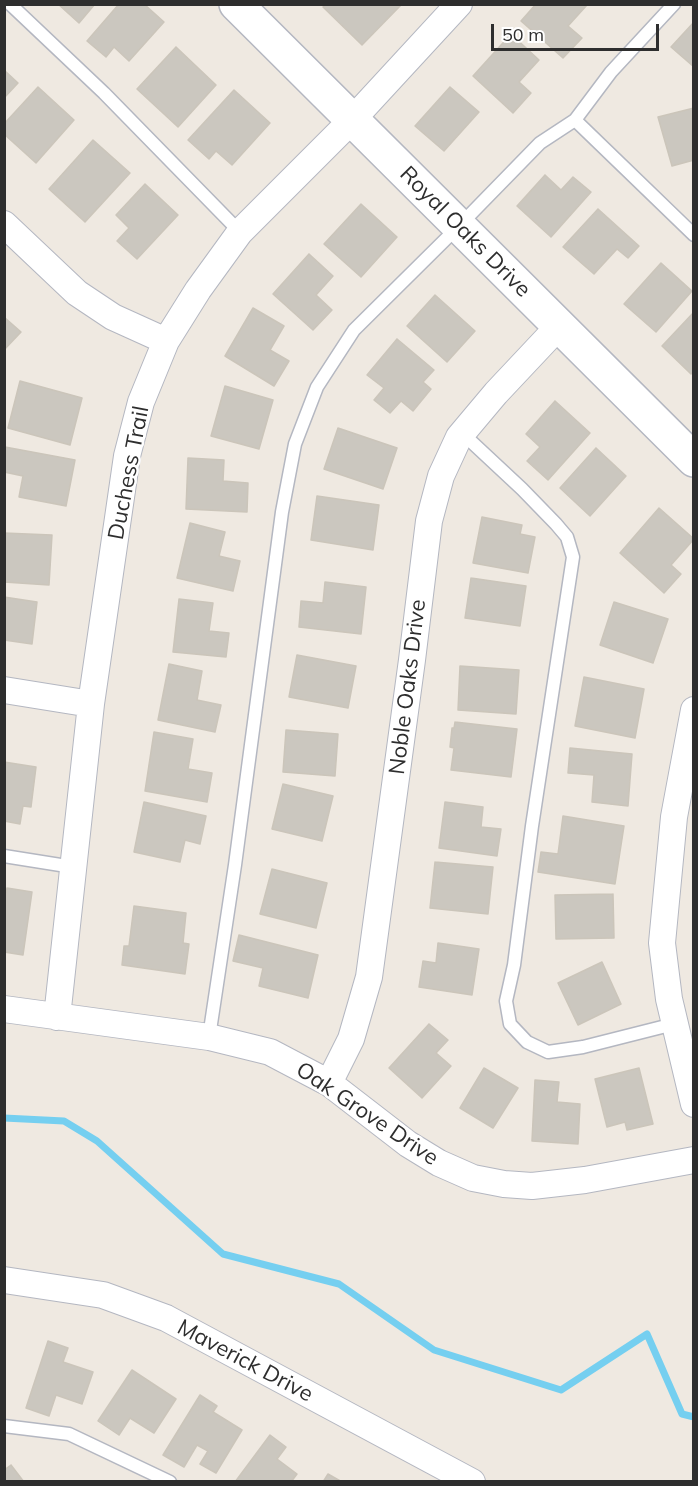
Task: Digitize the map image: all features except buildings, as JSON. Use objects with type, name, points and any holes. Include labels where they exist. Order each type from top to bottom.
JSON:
[{"type":"street","name":"Royal Oaks Drive","points":[[236,4],[693,460]]},
{"type":"street","name":"Duchess Trail","points":[[57,1017],[91,704],[127,456],[141,402],[166,341],[198,290],[240,232],[352,120],[459,4]]},
{"type":"street","points":[[4,224],[77,293],[113,317],[166,341]]},
{"type":"street","name":"Noble Oaks Drive","points":[[329,1083],[351,1039],[369,976],[429,521],[441,477],[459,436],[559,326]]},
{"type":"street","points":[[4,690],[91,704]]},
{"type":"street","points":[[693,710],[674,817],[662,943],[669,999],[693,1104]]},
{"type":"street","name":"Oak Grove Drive","points":[[4,1009],[209,1037],[270,1052],[329,1083],[408,1144],[439,1163],[472,1178],[532,1186],[585,1180],[693,1160]]},
{"type":"street","name":"Maverick Drive","points":[[4,1280],[103,1295],[166,1318],[471,1482]]},
{"type":"lane","points":[[10,4],[104,93],[240,232]]},
{"type":"lane","points":[[209,1037],[235,866],[282,512],[295,444],[317,387],[354,330],[540,143],[575,120],[611,72],[674,4]]},
{"type":"lane","points":[[575,120],[693,235]]},
{"type":"lane","points":[[462,433],[556,524],[567,537],[573,557],[532,826],[514,965],[506,1001],[510,1024],[527,1042],[548,1052],[583,1047],[674,1024]]},
{"type":"lane","points":[[4,856],[73,867]]},
{"type":"lane","points":[[4,1426],[69,1434],[155,1478],[170,1482]]},
{"type":"waterway","points":[[4,1118],[64,1121],[97,1141],[223,1254],[339,1284],[434,1350],[561,1390],[647,1334],[682,1414],[694,1417]]}]
